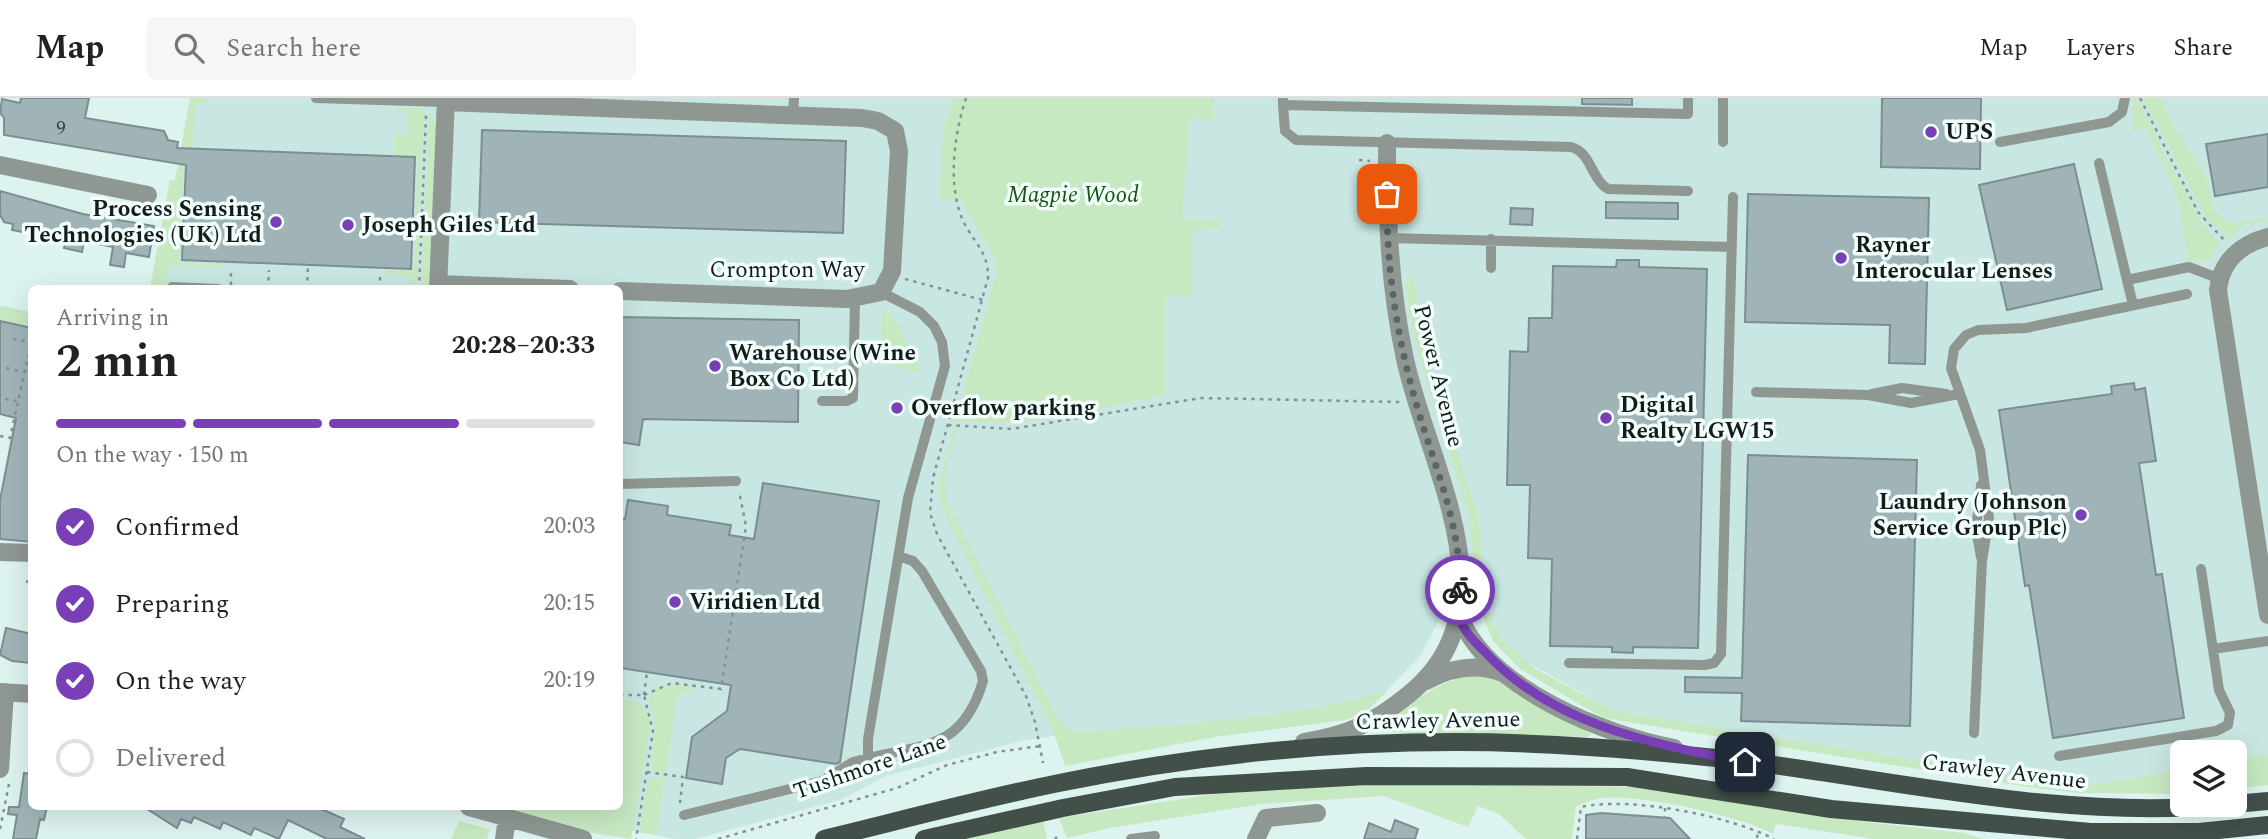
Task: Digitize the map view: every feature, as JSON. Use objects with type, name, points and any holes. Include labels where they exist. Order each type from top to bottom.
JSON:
[{"type":"main road","name":"Crawley Avenue","points":[[824,839],[1060,783],[1219,757],[1338,746],[1468,743],[1587,747],[1745,762],[2070,806],[2170,808]]},
{"type":"main road","points":[[924,839],[1063,808],[1175,788],[1366,776],[1627,777],[1831,809],[2091,832],[2199,832],[2268,825]]},
{"type":"main road","points":[[2247,803],[2268,801]]},
{"type":"street","points":[[438,285],[445,100]]},
{"type":"street","name":"Crompton Way","points":[[445,100],[794,106],[862,118],[884,124],[895,131],[899,151],[891,275],[881,292],[855,298],[623,290]]},
{"type":"street","name":"Power Avenue","points":[[1387,143],[1387,238],[1391,291],[1407,369],[1456,528],[1460,562],[1460,618]]},
{"type":"street","points":[[0,166],[148,195]]},
{"type":"street","points":[[2268,237],[2237,251],[2220,279],[2220,310],[2268,615]]},
{"type":"street","points":[[0,552],[28,553]]},
{"type":"street","points":[[1460,618],[1473,639],[1504,674]]},
{"type":"street","points":[[1423,683],[1449,649],[1460,618]]},
{"type":"street","points":[[1219,757],[1353,731],[1380,718],[1423,683],[1439,674],[1464,668],[1488,668],[1611,732],[1745,762]]},
{"type":"street","points":[[0,769],[2,692],[28,694]]},
{"type":"street","points":[[480,810],[577,838]]},
{"type":"street","points":[[1256,839],[1266,817],[1317,813]]},
{"type":"street","points":[[504,839],[508,818]]},
{"type":"lane","points":[[316,98],[427,102],[445,100]]},
{"type":"lane","points":[[1688,98],[1692,114],[1283,102],[1285,131],[1293,139],[1571,147],[1582,153],[1600,184],[1608,189],[1688,191]]},
{"type":"lane","points":[[1723,98],[1723,142]]},
{"type":"lane","points":[[2000,142],[2113,120],[2122,113],[2125,98]]},
{"type":"lane","points":[[2098,163],[2133,305]]},
{"type":"lane","points":[[1569,663],[1705,665],[1714,663],[1721,654],[1733,197]]},
{"type":"lane","points":[[1387,238],[1732,247]]},
{"type":"lane","points":[[1490,268],[1491,239]]},
{"type":"lane","points":[[2127,280],[2189,267],[2220,279]]},
{"type":"lane","points":[[868,758],[868,739],[901,557],[908,498],[945,359],[942,342],[927,318],[881,292]]},
{"type":"lane","points":[[1974,733],[1982,561],[1976,522],[1982,467],[1980,450],[1955,394],[1951,362],[1954,349],[1966,335],[1987,329],[2026,328],[2188,294]]},
{"type":"lane","points":[[822,401],[847,401],[853,398],[855,298]]},
{"type":"lane","points":[[1756,392],[1868,395],[1902,388],[1955,394]]},
{"type":"lane","points":[[623,484],[736,481]]},
{"type":"lane","points":[[684,815],[822,781],[853,762],[947,739],[958,727],[984,681],[981,671],[922,571],[913,561],[901,557]]},
{"type":"lane","points":[[2059,756],[2225,727],[2230,721],[2230,713],[2220,694],[2201,569]]},
{"type":"lane","points":[[2213,649],[2268,641]]},
{"type":"lane","points":[[1131,839],[1156,836]]},
{"type":"path","points":[[966,98],[956,135],[957,196],[962,218],[986,257],[988,278],[930,494],[931,520],[1024,692],[1035,722],[1043,763]]},
{"type":"path","points":[[2140,98],[2198,212],[2211,228],[2237,251]]},
{"type":"path","points":[[419,285],[427,102]]},
{"type":"path","points":[[307,285],[308,265]]},
{"type":"path","points":[[230,285],[232,268]]},
{"type":"path","points":[[268,285],[269,270]]},
{"type":"path","points":[[380,274],[380,285]]},
{"type":"path","points":[[891,275],[983,300]]},
{"type":"path","points":[[13,339],[28,343]]},
{"type":"path","points":[[0,436],[10,438],[28,353]]},
{"type":"path","points":[[6,368],[24,372]]},
{"type":"path","points":[[947,425],[1011,429],[1201,398],[1402,402]]},
{"type":"path","points":[[5,399],[17,401]]},
{"type":"path","points":[[623,695],[644,695],[672,683],[721,689],[746,526],[736,481]]},
{"type":"path","points":[[636,839],[653,726],[644,695],[647,672]]},
{"type":"path","name":"Tushmore Lane","points":[[718,839],[897,788],[947,765],[998,752],[1040,746]]},
{"type":"path","points":[[647,772],[683,777],[680,802],[684,815]]},
{"type":"path","points":[[1577,839],[1581,807],[1602,802],[1665,808],[1758,830],[1774,839]]},
{"type":"path","points":[[1665,808],[1665,818]]},
{"type":"path","points":[[1758,830],[1758,838]]},
{"type":"shaded area","points":[[190,98],[2268,98],[2268,754],[2247,758],[2247,740],[2170,740],[2170,771],[2080,787],[1733,731],[1614,711],[1527,662],[1502,639],[1489,617],[1440,618],[1420,656],[1366,712],[1078,732],[1026,740],[886,776],[840,800],[695,839],[675,839],[599,824],[616,810],[623,810],[623,285],[151,285],[170,180],[175,181]]},
{"type":"green space","points":[[190,98],[206,98],[206,103],[195,103],[193,147],[184,148],[180,263],[224,265],[224,268],[168,266],[167,285],[151,285],[170,180],[175,181]]},
{"type":"green space","name":"Magpie Wood","points":[[954,98],[1214,98],[1213,119],[1190,118],[1182,219],[1220,220],[1220,227],[1192,232],[1192,296],[1165,296],[1166,395],[1037,419],[985,423],[959,421],[944,478],[948,504],[1058,719],[1068,729],[1078,732],[1195,723],[1311,709],[1387,691],[1366,712],[1345,720],[1215,737],[1065,766],[1052,728],[946,517],[938,492],[997,269],[991,250],[962,199],[939,200],[943,128]]},
{"type":"green space","points":[[2132,98],[2136,98],[2200,221],[2220,244],[2208,261],[2188,260],[2177,195],[2145,128],[2134,132]]},
{"type":"green space","points":[[2143,98],[2162,98],[2170,119],[2207,178],[2214,211],[2230,224],[2268,217],[2268,221],[2244,225],[2228,239],[2205,216]]},
{"type":"green space","points":[[394,109],[424,109],[417,285],[410,285],[410,276],[385,275],[386,270],[414,270],[418,158],[394,156],[394,134],[408,134],[408,113],[394,112]]},
{"type":"green space","points":[[429,111],[436,128],[431,285],[421,285]]},
{"type":"green space","points":[[1412,269],[1425,351],[1475,507],[1481,538],[1482,585],[1486,609],[1502,639],[1536,669],[1614,711],[2080,787],[2170,771],[2170,794],[2078,793],[2028,787],[1603,718],[1520,669],[1493,641],[1476,600],[1470,520],[1414,338],[1405,284]]},
{"type":"green space","points":[[0,306],[28,311],[28,338],[0,321]]},
{"type":"green space","points":[[882,312],[891,314],[896,320],[922,374],[883,363],[886,352],[881,351]]},
{"type":"green space","points":[[1476,674],[1505,682],[1592,734],[1587,737],[1381,732],[1384,723],[1427,692],[1450,681]]},
{"type":"green space","points":[[676,685],[691,686],[690,694],[678,692],[666,773],[651,771],[655,726],[648,698],[658,689]]},
{"type":"green space","points":[[623,698],[640,703],[649,716],[650,728],[631,839],[586,832],[500,810],[623,810]]},
{"type":"green space","points":[[2268,754],[2268,785],[2247,788],[2247,758]]},
{"type":"green space","points":[[649,777],[665,778],[656,835],[639,832]]},
{"type":"green space","points":[[1353,783],[1637,787],[1874,823],[1964,833],[1984,839],[1874,839],[1776,824],[1773,834],[1738,820],[1690,808],[1619,798],[1599,799],[1576,806],[1572,839],[1526,839],[1499,814],[1478,806],[1468,827],[1384,796],[1262,804],[1110,828],[1067,838],[1059,818],[1220,793]]},
{"type":"green space","points":[[1043,820],[1047,839],[957,839]]},
{"type":"green space","points":[[459,821],[490,829],[487,839],[451,839]]},
{"type":"building","points":[[21,98],[89,98],[85,118],[164,131],[168,140],[178,142],[177,148],[415,157],[411,269],[182,260],[186,165],[4,135],[4,118],[0,113],[2,99],[20,103]]},
{"type":"building","points":[[1582,98],[1632,98],[1632,105],[1582,104]]},
{"type":"building","name":"UPS","points":[[1882,98],[1981,98],[1980,169],[1881,167]]},
{"type":"building","points":[[482,130],[846,141],[843,233],[479,222]]},
{"type":"building","points":[[2268,134],[2268,187],[2215,196],[2206,144]]},
{"type":"building","points":[[2074,164],[2102,289],[2007,310],[1979,185]]},
{"type":"building","points":[[0,191],[83,214],[154,226],[149,257],[126,253],[124,267],[110,265],[113,247],[84,241],[82,252],[64,248],[65,243],[47,240],[48,237],[12,230],[13,224],[4,222],[0,215]]},
{"type":"building","points":[[1748,194],[1929,198],[1925,364],[1889,363],[1890,325],[1745,322]]},
{"type":"building","points":[[1606,202],[1678,203],[1678,219],[1606,218]]},
{"type":"building","points":[[1511,208],[1533,209],[1532,225],[1510,224]]},
{"type":"building","name":"Digital Realty LGW15","points":[[1617,260],[1639,260],[1639,267],[1707,269],[1698,648],[1633,647],[1633,653],[1612,652],[1612,647],[1550,646],[1552,559],[1528,558],[1530,485],[1507,485],[1510,351],[1528,352],[1529,318],[1552,318],[1553,266],[1616,267]]},
{"type":"building","name":"Warehouse (Wine Box Co Ltd)","points":[[623,317],[799,320],[798,422],[643,419],[639,445],[623,442]]},
{"type":"building","points":[[0,321],[28,327],[28,542],[0,539],[0,500],[16,418],[0,414]]},
{"type":"building","points":[[2134,383],[2135,390],[2145,388],[2156,461],[2139,463],[2156,575],[2162,574],[2184,718],[2053,738],[2029,585],[2025,586],[1999,410],[2112,394],[2111,386]]},
{"type":"building","points":[[1748,455],[1917,460],[1910,726],[1741,721],[1742,693],[1685,692],[1685,677],[1742,678]]},
{"type":"building","points":[[763,483],[879,501],[840,762],[836,764],[740,749],[726,758],[722,784],[686,778],[692,737],[727,711],[731,685],[623,668],[623,519],[628,500],[668,506],[667,515],[731,525],[729,535],[754,539]]},
{"type":"building","points":[[6,628],[28,633],[28,663],[12,661],[0,655]]},
{"type":"building","points":[[24,773],[28,774],[28,810],[46,810],[44,820],[40,819],[36,839],[13,839],[17,815],[8,814],[9,807],[19,807]]},
{"type":"building","points":[[149,810],[324,810],[344,819],[340,827],[365,839],[327,839],[288,820],[279,839],[254,828],[251,835],[223,822],[220,829],[194,817],[191,823],[181,819],[177,828]]},
{"type":"building","points":[[1601,813],[1670,818],[1690,839],[1586,839],[1586,815]]},
{"type":"building","points":[[1395,820],[1418,829],[1415,839],[1364,839],[1369,823],[1391,832]]},
{"type":"way so far","points":[[1387,194],[1387,235],[1393,303],[1412,390],[1456,528],[1460,550],[1460,590]]},
{"type":"place","name":"UPS","points":[[1931,132]]},
{"type":"place","name":"Process Sensing Technologies (UK) Ltd","points":[[276,222]]},
{"type":"place","name":"Joseph Giles Ltd","points":[[348,225]]},
{"type":"place","name":"Rayner Interocular Lenses","points":[[1841,258]]},
{"type":"place","name":"Warehouse (Wine Box Co Ltd)","points":[[715,366]]},
{"type":"place","name":"Overflow parking","points":[[897,408]]},
{"type":"place","name":"Digital Realty LGW15","points":[[1606,418]]},
{"type":"place","name":"Laundry (Johnson Service Group Plc)","points":[[2081,515]]},
{"type":"place","name":"Viridien Ltd","points":[[675,602]]},
{"type":"route","points":[[1460,590],[1460,618],[1466,631],[1504,674],[1530,691],[1611,732],[1745,762]]}]
